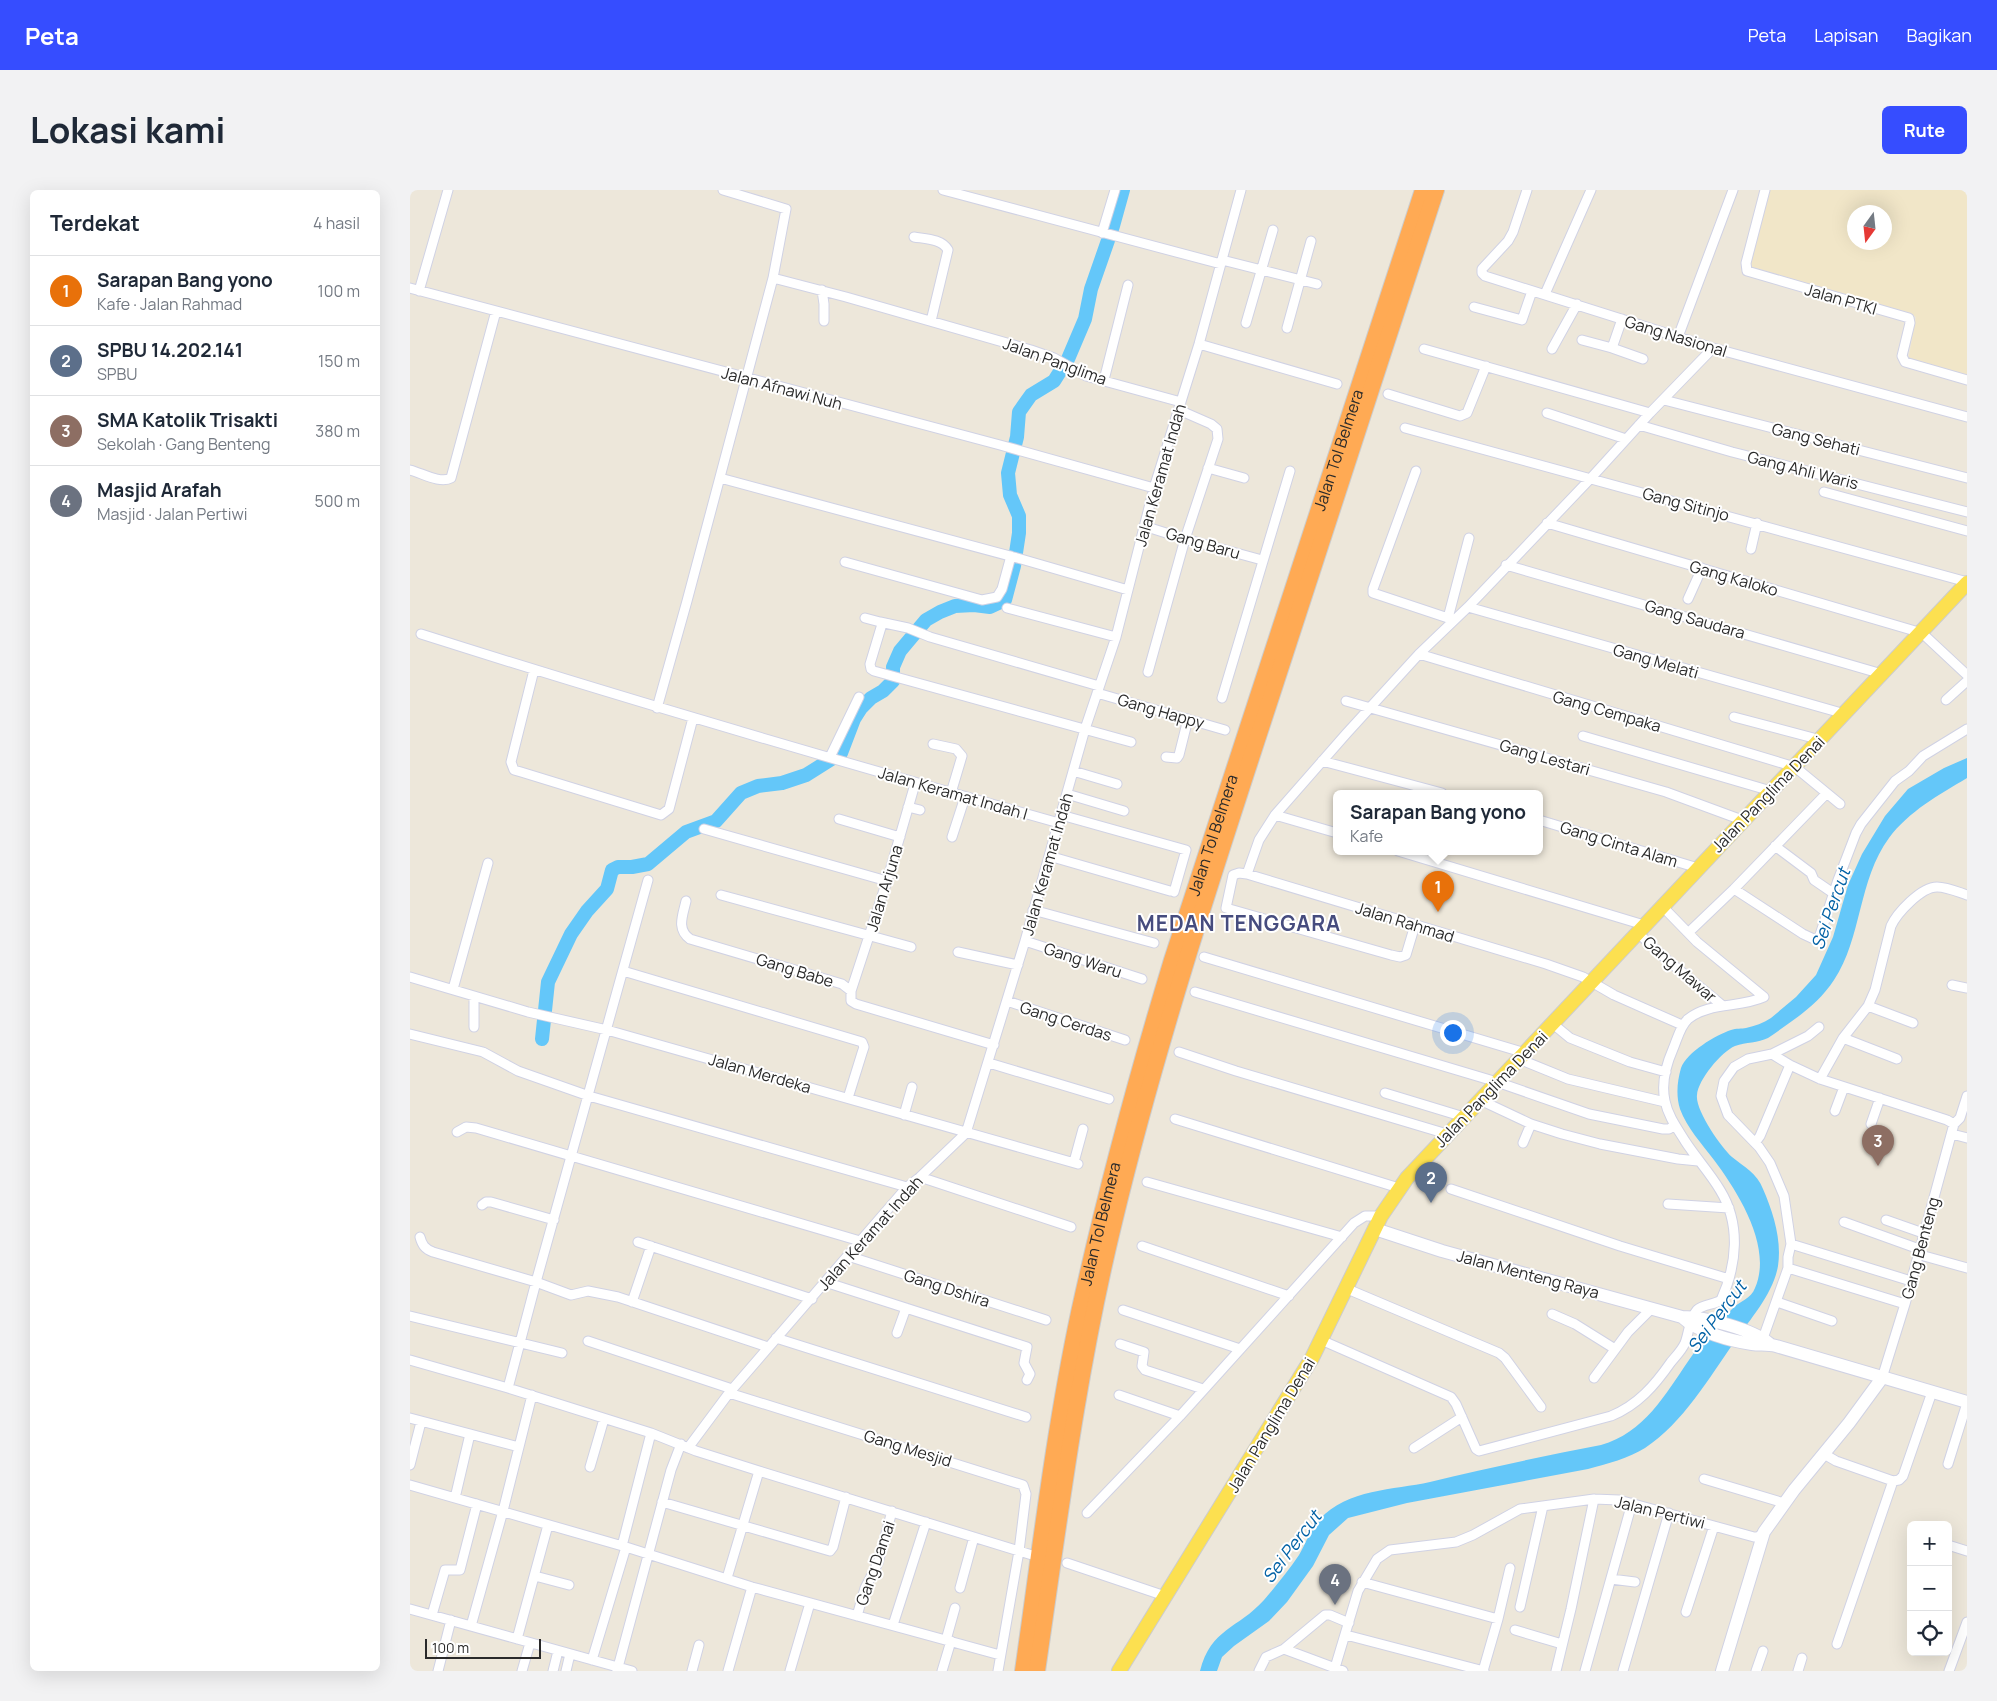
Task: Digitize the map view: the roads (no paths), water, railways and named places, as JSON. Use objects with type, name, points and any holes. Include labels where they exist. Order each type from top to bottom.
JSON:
[{"type":"highway","name":"Jalan Tol Belmera","points":[[1023,1671],[1058,1436],[1079,1314],[1108,1192],[1148,1042],[1172,960],[1423,190]]},
{"type":"highway","name":"Jalan Tol Belmera","points":[[1037,1671],[1062,1496],[1094,1314],[1113,1225],[1150,1079],[1240,789],[1436,190]]},
{"type":"main road","name":"Jalan Panglima Denai","points":[[1119,1671],[1312,1358],[1344,1288],[1378,1222],[1399,1188],[1447,1134],[1553,1024],[1742,820],[1965,589]]},
{"type":"street","points":[[415,290],[448,190]]},
{"type":"street","points":[[657,708],[773,278],[786,209],[723,190]]},
{"type":"street","points":[[944,190],[1103,233],[1317,284]]},
{"type":"street","points":[[1103,233],[1115,190]]},
{"type":"street","name":"Jalan Keramat Indah","points":[[618,1669],[671,1470],[684,1446],[907,1187],[966,1133],[989,1064],[1085,729],[1116,637],[1154,488],[1199,344],[1241,190]]},
{"type":"street","name":"Gang Nasional","points":[[1527,190],[1513,232],[1508,241],[1482,269],[1482,274],[1485,276],[1713,348],[1967,418]]},
{"type":"street","points":[[1545,294],[1591,190]]},
{"type":"street","points":[[1678,337],[1733,190]]},
{"type":"street","name":"Jalan PTKI","points":[[1765,190],[1746,263],[1747,271],[1909,318],[1910,323],[1902,356],[1905,362],[1967,380]]},
{"type":"street","points":[[1246,323],[1272,230]]},
{"type":"street","points":[[914,237],[945,245],[948,250],[930,321]]},
{"type":"street","points":[[1287,328],[1311,241]]},
{"type":"street","name":"Jalan Panglima","points":[[773,278],[822,290],[1031,350],[1059,361],[1086,376],[1104,380],[1180,406],[1216,428],[1218,439],[1208,468]]},
{"type":"street","points":[[1104,380],[1128,285]]},
{"type":"street","name":"Jalan Afnawi Nuh","points":[[415,290],[745,379],[1000,445],[1154,488]]},
{"type":"street","points":[[822,290],[824,321]]},
{"type":"street","points":[[1474,307],[1522,320],[1532,291]]},
{"type":"street","points":[[1552,350],[1577,304]]},
{"type":"street","points":[[410,470],[440,480],[446,481],[451,478],[496,311]]},
{"type":"street","points":[[1612,348],[1622,319]]},
{"type":"street","points":[[1582,340],[1643,359]]},
{"type":"street","points":[[1199,344],[1337,384]]},
{"type":"street","points":[[1415,925],[1406,955],[1400,957],[1226,908],[1228,891],[1233,875],[1239,873],[1247,874],[1259,840],[1275,815],[1322,761],[1451,619],[1468,607],[1713,348]]},
{"type":"street","points":[[1424,349],[1650,413]]},
{"type":"street","points":[[1388,394],[1464,416],[1467,413],[1486,366]]},
{"type":"street","name":"Gang Sehati","points":[[1664,400],[1967,478]]},
{"type":"street","points":[[1547,414],[1626,439]]},
{"type":"street","name":"Gang Ahli Waris","points":[[1639,425],[1732,452],[1967,512]]},
{"type":"street","name":"Gang Sitinjo","points":[[1405,428],[1757,524],[1965,589]]},
{"type":"street","points":[[1148,672],[1185,539],[1208,468],[1244,478]]},
{"type":"street","points":[[1222,698],[1290,471]]},
{"type":"street","points":[[1416,471],[1373,589],[1373,594],[1451,619]]},
{"type":"street","points":[[720,478],[1012,556],[1128,590]]},
{"type":"street","points":[[1824,492],[1967,531]]},
{"type":"street","name":"Gang Kaloko","points":[[1547,523],[1922,633]]},
{"type":"street","points":[[1751,548],[1757,524]]},
{"type":"street","name":"Gang Baru","points":[[1144,526],[1262,560]]},
{"type":"street","points":[[1451,619],[1469,538]]},
{"type":"street","points":[[845,562],[982,600],[997,597],[1002,589],[1012,556]]},
{"type":"street","name":"Gang Saudara","points":[[1506,565],[1882,674]]},
{"type":"street","points":[[1688,599],[1702,568]]},
{"type":"street","name":"Gang Melati","points":[[1468,607],[1845,714]]},
{"type":"street","points":[[1007,608],[1116,637]]},
{"type":"street","name":"Gang Happy","points":[[865,618],[908,628],[930,637],[1225,730]]},
{"type":"street","points":[[880,622],[882,627],[870,666],[872,670],[1131,742]]},
{"type":"street","points":[[1922,633],[1967,675]]},
{"type":"street","name":"Jalan Keramat Indah I","points":[[421,634],[657,708],[830,757],[915,784],[1186,850],[1172,892],[1049,856]]},
{"type":"street","name":"Gang Cempaka","points":[[1419,654],[1795,767]]},
{"type":"street","points":[[534,670],[511,762],[514,770],[661,815],[669,809],[693,718]]},
{"type":"street","points":[[1946,700],[1967,681]]},
{"type":"street","points":[[830,757],[859,697]]},
{"type":"street","name":"Gang Lestari","points":[[1346,701],[1666,792],[1742,820]]},
{"type":"street","points":[[1734,717],[1821,740]]},
{"type":"street","points":[[1166,757],[1177,758],[1179,755],[1188,719]]},
{"type":"street","points":[[1734,890],[1803,934],[1818,941],[1833,893],[1856,833],[1895,781],[1914,766],[1925,754],[1967,729]]},
{"type":"street","points":[[1583,736],[1771,791]]},
{"type":"street","points":[[933,744],[956,749],[962,756],[951,793]]},
{"type":"street","points":[[1322,761],[1431,790]]},
{"type":"street","points":[[1795,767],[1840,804]]},
{"type":"street","points":[[1073,771],[1117,784]]},
{"type":"street","name":"Jalan Arjuna","points":[[851,991],[887,881],[915,784]]},
{"type":"street","points":[[1067,794],[1124,811]]},
{"type":"street","points":[[1689,932],[1734,890],[1826,794]]},
{"type":"street","points":[[952,837],[965,797]]},
{"type":"street","points":[[908,807],[920,810]]},
{"type":"street","points":[[1275,815],[1333,832]]},
{"type":"street","points":[[839,819],[900,837]]},
{"type":"street","name":"Gang Cinta Alam","points":[[1543,821],[1698,868]]},
{"type":"street","points":[[704,829],[887,881]]},
{"type":"street","points":[[1776,846],[1811,873],[1813,880],[1833,893]]},
{"type":"street","points":[[1410,855],[1640,929]]},
{"type":"street","points":[[453,989],[488,863]]},
{"type":"street","name":"Jalan Rahmad","points":[[1247,874],[1546,964],[1592,982],[1614,996],[1682,1025]]},
{"type":"street","points":[[508,1388],[648,880]]},
{"type":"street","points":[[1820,1080],[1843,1038],[1868,1006],[1875,990],[1891,926],[1896,917],[1918,895],[1932,888],[1939,887],[1967,895]]},
{"type":"street","points":[[721,895],[868,937],[911,947]]},
{"type":"street","name":"Gang Babe","points":[[686,901],[681,928],[687,937],[808,975],[832,980],[847,986],[851,991],[851,1001],[856,1004],[994,1045]]},
{"type":"street","points":[[1321,1340],[1451,1397],[1476,1449],[1479,1451],[1611,1416],[1629,1407],[1654,1385],[1683,1346],[1700,1308],[1721,1300],[1734,1261],[1734,1228],[1721,1191],[1698,1161],[1675,1125],[1665,1102],[1666,1072],[1682,1025],[1694,1015],[1764,997],[1697,942],[1662,906]]},
{"type":"street","points":[[1033,910],[1154,943]]},
{"type":"street","name":"Gang Mawar","points":[[1640,929],[1666,959],[1723,1006]]},
{"type":"street","name":"Gang Waru","points":[[1025,941],[1142,979]]},
{"type":"street","points":[[958,952],[1018,965]]},
{"type":"street","points":[[1204,957],[1522,1056],[1568,1078],[1665,1102]]},
{"type":"street","points":[[623,971],[862,1042],[864,1047],[848,1098]]},
{"type":"street","name":"Jalan Merdeka","points":[[410,977],[528,1012],[607,1030],[1076,1163],[1083,1129]]},
{"type":"street","points":[[1952,985],[1967,988]]},
{"type":"street","points":[[1195,992],[1497,1082],[1589,1114],[1663,1129],[1669,1129],[1675,1125]]},
{"type":"street","points":[[474,996],[474,1027]]},
{"type":"street","name":"Gang Cerdas","points":[[1007,1001],[1125,1040]]},
{"type":"street","points":[[1868,1006],[1913,1023]]},
{"type":"street","points":[[1553,1024],[1570,1038],[1630,1062],[1666,1072]]},
{"type":"street","points":[[1759,1341],[1777,1302],[1788,1268],[1791,1244],[1784,1196],[1770,1163],[1755,1143],[1728,1115],[1722,1102],[1722,1088],[1730,1071],[1743,1061],[1772,1054],[1808,1036],[1819,1027]]},
{"type":"street","points":[[410,1034],[473,1049],[518,1071],[589,1096],[907,1187]]},
{"type":"street","points":[[1843,1038],[1897,1059]]},
{"type":"street","points":[[1179,1052],[1447,1134]]},
{"type":"street","points":[[1772,1054],[1820,1080],[1844,1086],[1950,1122]]},
{"type":"street","points":[[989,1064],[1109,1099]]},
{"type":"street","points":[[1755,1143],[1760,1136],[1790,1065]]},
{"type":"street","points":[[1835,1111],[1844,1086]]},
{"type":"street","points":[[904,1115],[912,1087]]},
{"type":"street","points":[[1385,1093],[1464,1117]]},
{"type":"street","points":[[1871,1124],[1880,1098]]},
{"type":"street","name":"Gang Benteng","points":[[1882,1378],[1905,1304],[1918,1251],[1952,1134],[1950,1122],[1960,1118],[1967,1098]]},
{"type":"street","points":[[1480,1100],[1531,1124],[1600,1144],[1698,1161]]},
{"type":"street","points":[[1175,1118],[1399,1188]]},
{"type":"street","points":[[1523,1143],[1531,1124]]},
{"type":"street","points":[[457,1132],[466,1127],[471,1127],[860,1241]]},
{"type":"street","points":[[1952,1134],[1967,1138]]},
{"type":"street","points":[[920,1177],[1071,1227]]},
{"type":"street","points":[[1147,1182],[1342,1237]]},
{"type":"street","points":[[1451,1189],[1620,1246],[1729,1279]]},
{"type":"street","points":[[482,1205],[486,1202],[491,1202],[554,1220]]},
{"type":"street","points":[[1668,1204],[1728,1208]]},
{"type":"street","points":[[1086,1513],[1180,1416],[1358,1219],[1366,1216],[1378,1222]]},
{"type":"street","points":[[1886,1220],[1924,1233]]},
{"type":"street","name":"Jalan Menteng Raya","points":[[1378,1222],[1442,1250],[1652,1308],[1967,1403]]},
{"type":"street","points":[[1844,1222],[1967,1268]]},
{"type":"street","points":[[420,1237],[422,1244],[427,1250],[433,1252],[536,1282],[571,1295],[588,1291],[610,1295],[768,1347]]},
{"type":"street","points":[[638,1242],[812,1298]]},
{"type":"street","points":[[1791,1244],[1911,1281]]},
{"type":"street","points":[[632,1302],[651,1246]]},
{"type":"street","points":[[1142,1246],[1289,1296]]},
{"type":"street","name":"Gang Dshira","points":[[848,1256],[1046,1320]]},
{"type":"street","points":[[1788,1268],[1905,1304]]},
{"type":"street","points":[[825,1282],[1027,1347],[1024,1364],[1030,1374],[1027,1380]]},
{"type":"street","points":[[1344,1288],[1498,1353],[1505,1358],[1541,1407]]},
{"type":"street","points":[[1777,1302],[1832,1321]]},
{"type":"street","points":[[896,1333],[906,1308]]},
{"type":"street","points":[[1594,1378],[1628,1332],[1652,1308]]},
{"type":"street","points":[[1123,1310],[1240,1349]]},
{"type":"street","points":[[1552,1314],[1575,1324],[1615,1349]]},
{"type":"street","points":[[410,1316],[562,1353]]},
{"type":"street","points":[[776,1338],[1026,1417]]},
{"type":"street","name":"Gang Mesjid","points":[[588,1341],[730,1391],[1021,1483],[1025,1487],[1026,1494],[1019,1551],[998,1671]]},
{"type":"street","points":[[1120,1344],[1144,1352],[1142,1366],[1145,1370],[1203,1389]]},
{"type":"street","points":[[410,1360],[532,1395],[651,1433],[758,1471],[1032,1555]]},
{"type":"street","points":[[1722,1671],[1764,1532],[1784,1503],[1882,1378]]},
{"type":"street","points":[[1824,1454],[1836,1461],[1893,1481],[1899,1480],[1904,1476],[1932,1392]]},
{"type":"street","points":[[471,1626],[503,1512],[532,1395]]},
{"type":"street","points":[[1119,1395],[1180,1416]]},
{"type":"street","points":[[1948,1464],[1967,1403]]},
{"type":"street","points":[[1414,1448],[1462,1417]]},
{"type":"street","points":[[410,1418],[519,1447]]},
{"type":"street","points":[[590,1467],[604,1419]]},
{"type":"street","points":[[410,1465],[421,1422]]},
{"type":"street","points":[[592,1660],[624,1546],[651,1433]]},
{"type":"street","points":[[455,1498],[470,1434]]},
{"type":"street","points":[[727,1578],[758,1471]]},
{"type":"street","points":[[1704,1479],[1784,1503]]},
{"type":"street","points":[[1836,1644],[1893,1481]]},
{"type":"street","points":[[410,1485],[624,1546],[752,1587],[1000,1655]]},
{"type":"street","points":[[662,1502],[830,1551],[833,1547],[846,1498]]},
{"type":"street","points":[[1556,1671],[1594,1499]]},
{"type":"street","name":"Jalan Pertiwi","points":[[1337,1670],[1355,1598],[1362,1582],[1377,1559],[1386,1552],[1456,1542],[1473,1535],[1520,1509],[1594,1499],[1614,1499],[1632,1503],[1754,1537],[1758,1537],[1764,1532]]},
{"type":"street","points":[[1585,1671],[1632,1503]]},
{"type":"street","points":[[432,1615],[445,1570],[460,1570],[477,1504]]},
{"type":"street","points":[[1520,1607],[1543,1506]]},
{"type":"street","name":"Gang Damai","points":[[858,1616],[866,1588],[878,1563],[892,1511]]},
{"type":"street","points":[[1623,1671],[1669,1513]]},
{"type":"street","points":[[893,1625],[926,1522]]},
{"type":"street","points":[[518,1639],[548,1525]]},
{"type":"street","points":[[1686,1612],[1714,1526]]},
{"type":"street","points":[[960,1588],[974,1537]]},
{"type":"street","points":[[1952,1546],[1967,1551]]},
{"type":"street","points":[[1067,1563],[1165,1596]]},
{"type":"street","points":[[1346,1635],[1483,1671],[1510,1568]]},
{"type":"street","points":[[535,1576],[569,1585]]},
{"type":"street","points":[[1611,1579],[1635,1582]]},
{"type":"street","points":[[1362,1582],[1498,1619]]},
{"type":"street","points":[[728,1671],[752,1587]]},
{"type":"street","points":[[790,1671],[810,1603]]},
{"type":"street","points":[[942,1671],[955,1608]]},
{"type":"street","points":[[410,1609],[530,1642],[618,1669],[632,1671]]},
{"type":"street","points":[[1259,1671],[1266,1657],[1284,1649],[1325,1615],[1330,1615],[1349,1623]]},
{"type":"street","points":[[438,1671],[451,1620]]},
{"type":"street","points":[[1949,1671],[1967,1622]]},
{"type":"street","points":[[1515,1630],[1562,1644]]},
{"type":"street","points":[[522,1671],[530,1642]]},
{"type":"street","points":[[692,1671],[699,1645]]},
{"type":"street","points":[[1957,1648],[1967,1651]]},
{"type":"street","points":[[1284,1649],[1337,1670]]},
{"type":"street","points":[[553,1671],[558,1651]]},
{"type":"street","points":[[1756,1671],[1764,1651]]},
{"type":"street","points":[[566,1671],[570,1654]]},
{"type":"street","points":[[1798,1671],[1802,1658]]},
{"type":"water","name":"Sei Percut","points":[[1967,758],[1967,778],[1915,812],[1897,828],[1879,854],[1865,890],[1856,928],[1843,964],[1834,980],[1820,998],[1768,1038],[1729,1049],[1711,1067],[1701,1082],[1698,1089],[1697,1102],[1704,1119],[1732,1157],[1750,1171],[1760,1183],[1776,1226],[1779,1256],[1775,1276],[1766,1296],[1705,1385],[1683,1413],[1659,1438],[1645,1448],[1610,1463],[1588,1469],[1407,1503],[1348,1518],[1329,1535],[1313,1566],[1287,1602],[1269,1621],[1222,1657],[1217,1671],[1200,1671],[1205,1657],[1218,1637],[1254,1610],[1264,1600],[1299,1555],[1311,1531],[1331,1509],[1357,1496],[1372,1492],[1430,1482],[1601,1445],[1630,1432],[1662,1399],[1704,1340],[1733,1308],[1751,1295],[1759,1272],[1760,1255],[1756,1238],[1750,1221],[1733,1188],[1683,1116],[1678,1094],[1681,1068],[1689,1056],[1710,1040],[1731,1030],[1759,1024],[1771,1018],[1796,997],[1816,975],[1833,937],[1848,885],[1862,854],[1885,816],[1908,789],[1944,768]]},
{"type":"waterway","points":[[542,1039],[548,982],[571,934],[587,911],[607,889],[612,870],[618,867],[648,864],[686,832],[716,821],[741,793],[758,786],[782,783],[806,775],[841,753],[854,719],[861,708],[893,681],[893,667],[900,651],[926,620],[955,606],[974,605],[990,607],[1005,600],[1014,566],[1019,533],[1019,516],[1010,495],[1008,473],[1017,437],[1019,412],[1031,395],[1054,381],[1068,359],[1085,319],[1091,289],[1113,226],[1123,190]]},
{"type":"place","name":"Sarapan Bang yono","points":[[1438,912]]},
{"type":"place","name":"SMA Katolik Trisakti","points":[[1878,1166]]},
{"type":"place","name":"SPBU 14.202.141","points":[[1431,1203]]},
{"type":"place","name":"Masjid Arafah","points":[[1335,1605]]},
{"type":"district","name":"MEDAN TENGGARA","points":[[1239,924]]}]
